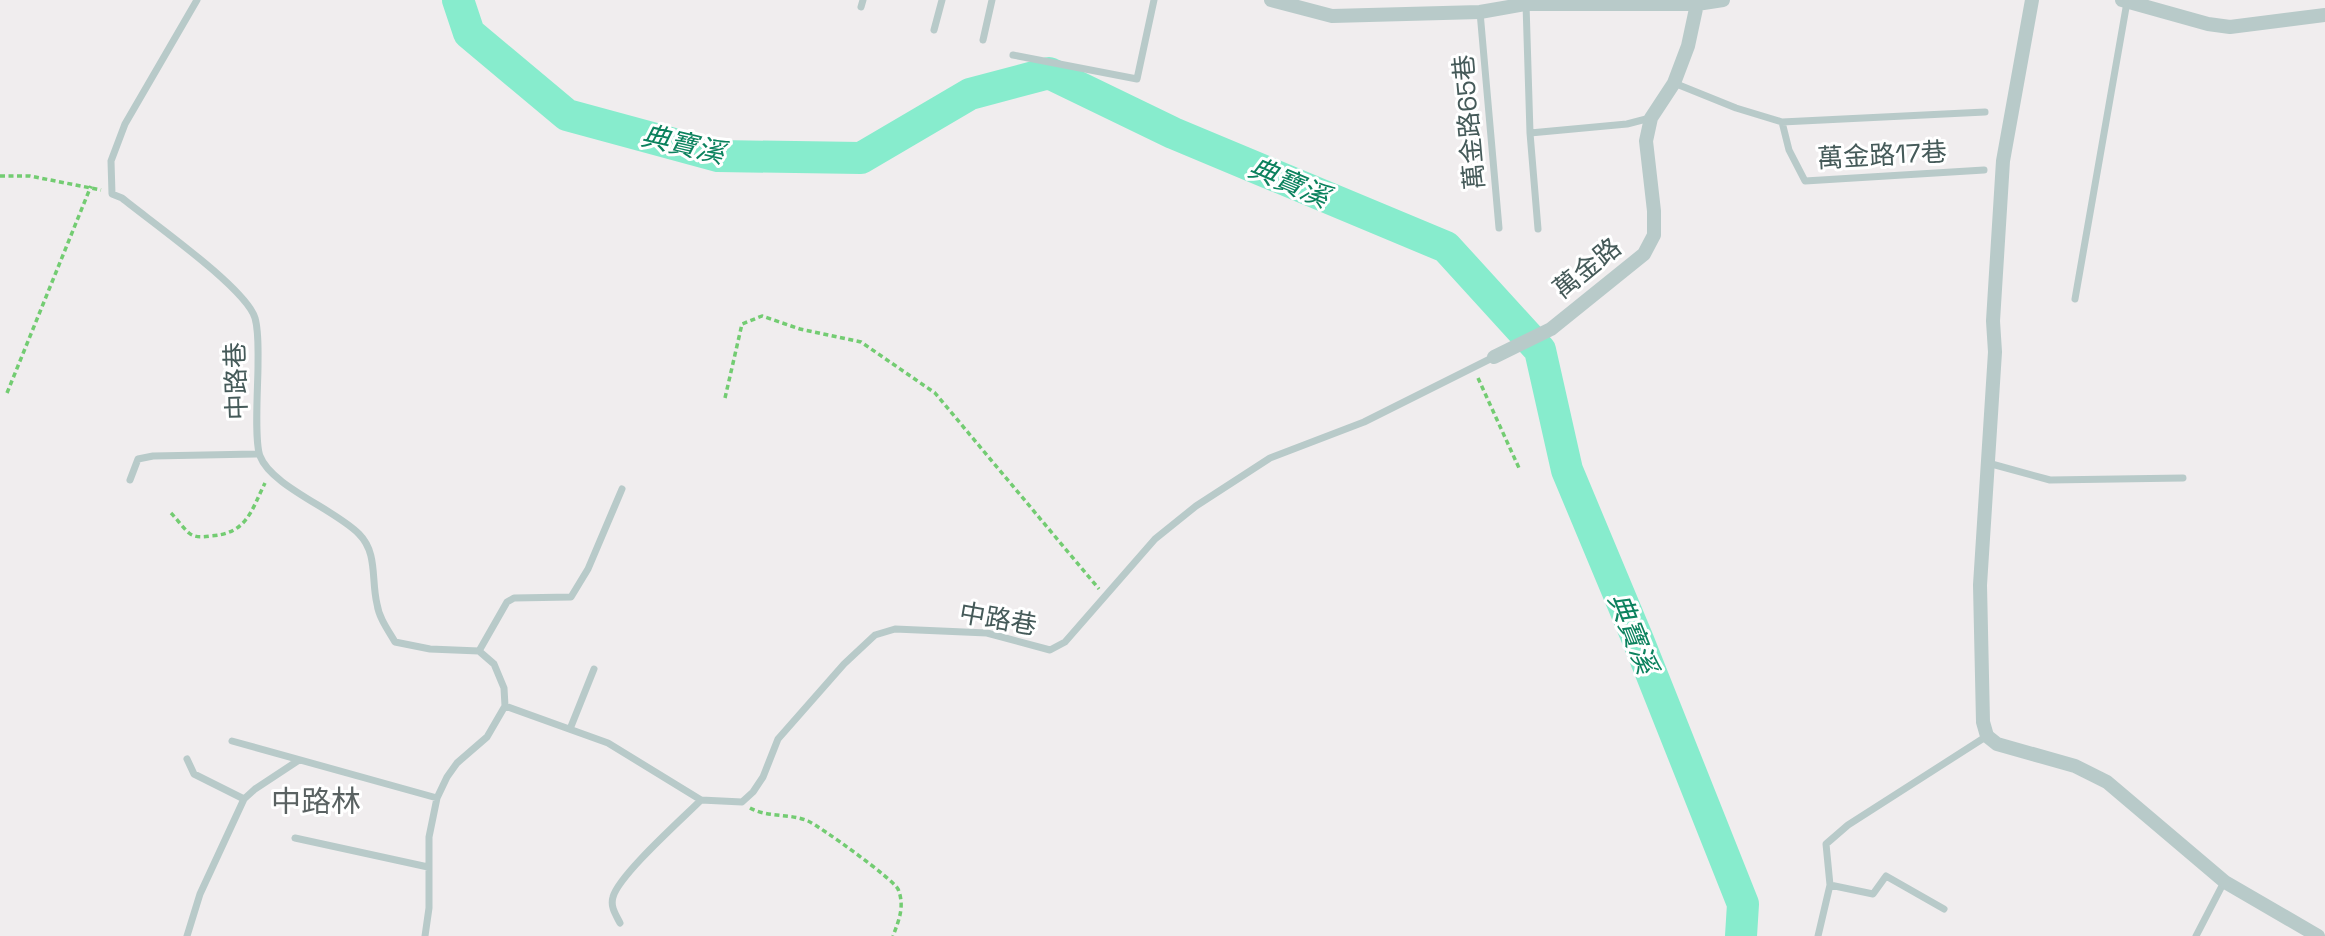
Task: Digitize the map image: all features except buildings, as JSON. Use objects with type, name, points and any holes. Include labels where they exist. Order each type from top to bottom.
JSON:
[{"type":"street","points":[[1270,0],[1295,4],[1332,16],[1480,12],[1526,2],[1638,1],[1697,4],[1723,0]]},
{"type":"street","points":[[2032,0],[2003,161],[1993,321],[1995,352],[1980,585],[1983,722],[1987,736],[1997,744],[2075,766],[2107,782],[2225,882],[2318,936]]},
{"type":"street","points":[[2125,1],[2208,24],[2230,27],[2325,15]]},
{"type":"street","name":"萬金路","points":[[1494,357],[1550,329],[1644,254],[1654,235],[1646,141],[1651,118],[1674,82],[1688,46],[1697,4]]},
{"type":"lane","points":[[112,194],[111,160],[125,124],[197,0]]},
{"type":"lane","points":[[934,30],[942,0]]},
{"type":"lane","points":[[983,40],[992,0]]},
{"type":"lane","points":[[1013,55],[1137,79],[1154,0]]},
{"type":"lane","points":[[2075,299],[2125,1]]},
{"type":"lane","points":[[1526,2],[1530,133],[1538,229]]},
{"type":"lane","name":"萬金路65巷","points":[[1480,12],[1499,228]]},
{"type":"lane","name":"萬金路17巷","points":[[1674,82],[1736,108],[1782,122],[1985,112]]},
{"type":"lane","points":[[1530,133],[1627,124],[1651,118]]},
{"type":"lane","name":"萬金路17巷","points":[[1782,122],[1789,150],[1805,180],[1983,170]]},
{"type":"lane","name":"中路巷","points":[[112,194],[122,198],[233,286],[250,307],[255,318],[257,341],[259,454],[271,472],[292,489],[339,517],[360,534],[371,551],[377,605],[395,642],[430,649],[479,650]]},
{"type":"lane","name":"中路巷","points":[[742,802],[763,777],[778,739],[844,664],[875,635],[895,629],[987,633],[1050,650],[1065,642],[1155,538],[1196,506],[1270,458],[1364,422],[1494,357]]},
{"type":"lane","points":[[130,480],[138,459],[153,456],[259,454]]},
{"type":"lane","points":[[1988,463],[2050,480],[2183,478]]},
{"type":"lane","points":[[425,936],[429,908],[429,837],[437,798],[457,762],[487,737],[505,706],[504,688],[494,664],[479,650],[507,602],[514,598],[571,597],[588,569],[622,489]]},
{"type":"lane","points":[[570,729],[594,668]]},
{"type":"lane","points":[[505,706],[608,743],[701,800],[742,802]]},
{"type":"lane","points":[[1818,936],[1830,885],[1826,844],[1848,825],[1987,736]]},
{"type":"lane","points":[[232,741],[437,798]]},
{"type":"lane","points":[[187,759],[194,774],[244,799]]},
{"type":"lane","points":[[187,936],[200,894],[244,799],[299,760]]},
{"type":"lane","points":[[620,923],[612,907],[613,897],[622,880],[701,800]]},
{"type":"lane","points":[[295,838],[428,867]]},
{"type":"lane","points":[[1830,885],[1873,894],[1886,876],[1944,909]]},
{"type":"lane","points":[[2196,936],[2225,882]]},
{"type":"path","points":[[0,176],[30,176],[91,187],[112,194]]},
{"type":"path","points":[[7,393],[91,187]]},
{"type":"path","points":[[725,398],[742,324],[762,316],[800,329],[861,342],[934,393],[1105,596]]},
{"type":"path","points":[[1472,368],[1519,468]]},
{"type":"path","points":[[171,513],[191,535],[197,537],[222,536],[235,531],[247,519],[271,472]]},
{"type":"path","points":[[742,802],[754,810],[807,821],[897,887],[902,908],[893,936]]},
{"type":"waterway","name":"典寶溪","points":[[458,0],[469,33],[567,115],[718,156],[861,158],[970,94],[1049,73],[1173,133],[1446,247],[1540,350],[1567,470],[1743,904],[1741,936]]},
{"type":"district","name":"中路林","points":[[316,802]]}]
